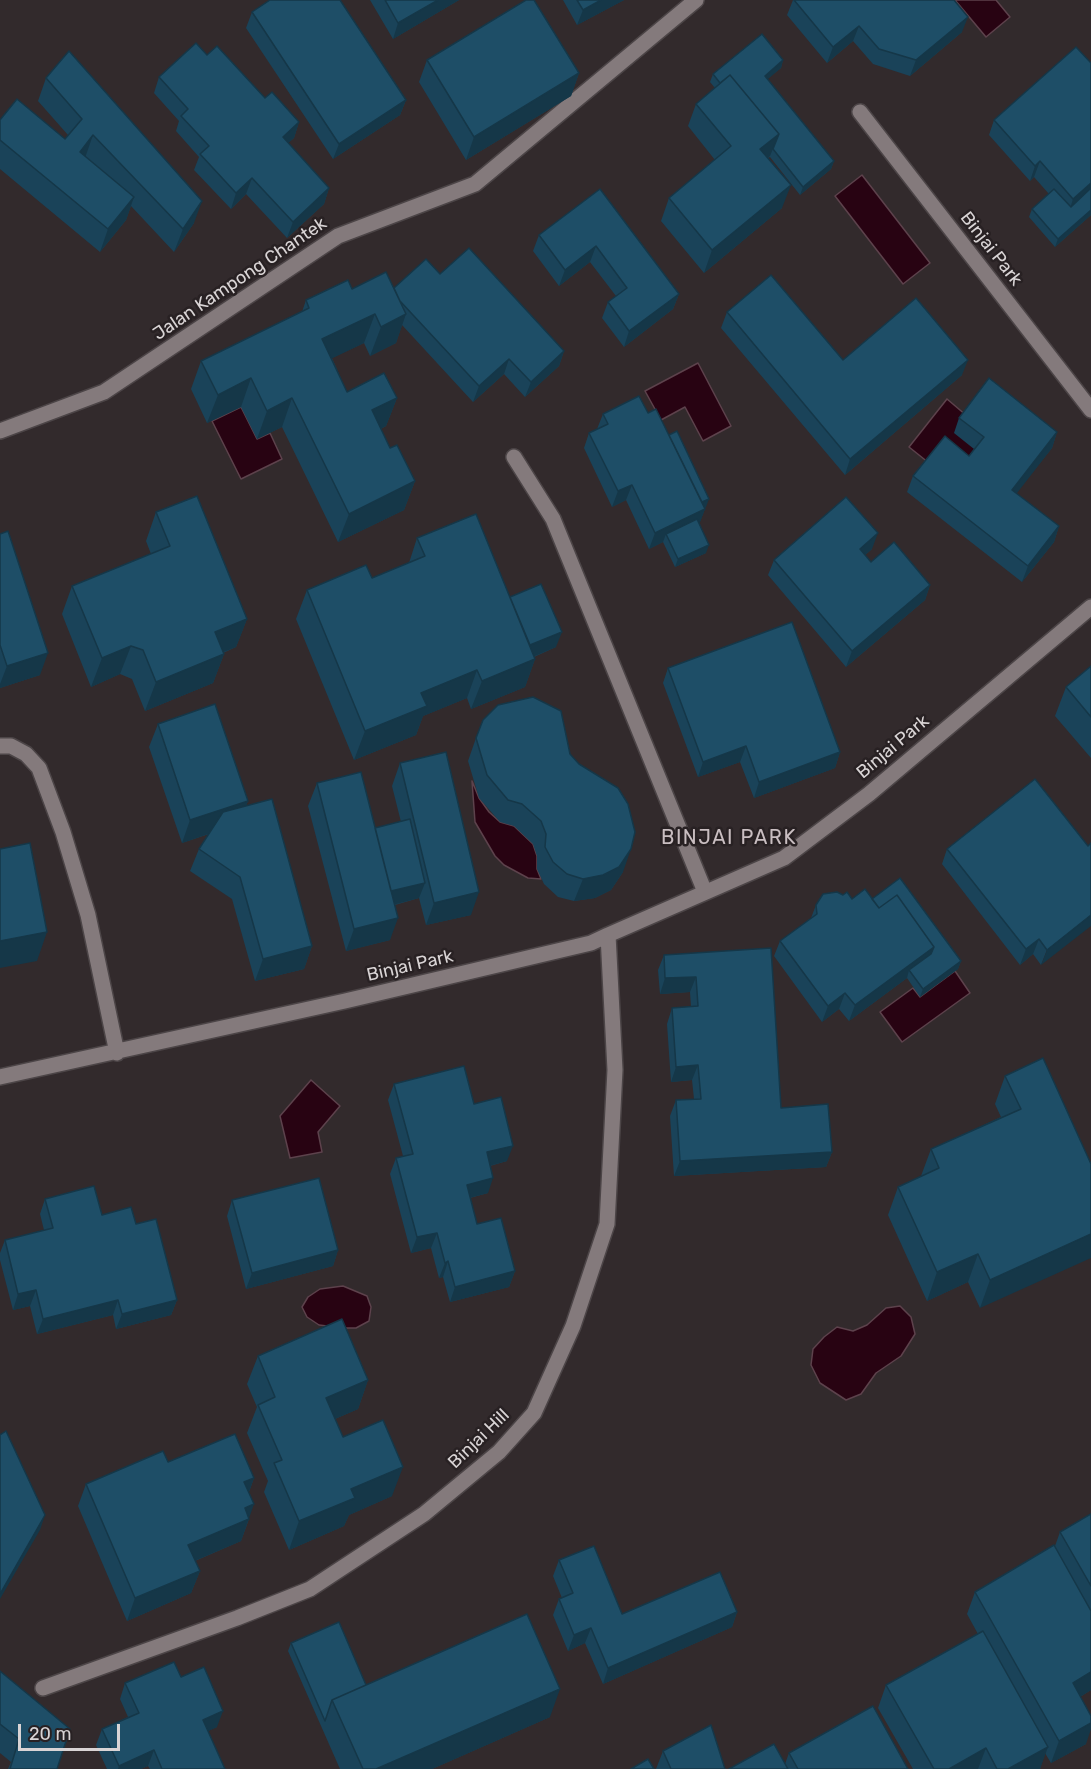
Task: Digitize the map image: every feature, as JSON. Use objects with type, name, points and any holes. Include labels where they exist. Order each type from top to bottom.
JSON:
[{"type":"street","name":"Jalan Kampong Chantek","points":[[0,430],[104,392],[338,236],[475,184],[696,0]]},
{"type":"street","name":"Binjai Park","points":[[861,112],[1091,410]]},
{"type":"street","points":[[514,458],[553,519],[705,892]]},
{"type":"street","name":"Binjai Park","points":[[0,1077],[117,1053],[568,948],[608,935],[784,858],[869,794],[1091,607]]},
{"type":"street","points":[[0,746],[10,746],[26,754],[39,768],[88,915],[117,1053]]},
{"type":"street","name":"Binjai Hill","points":[[43,1688],[237,1618],[310,1589],[424,1514],[499,1452],[534,1413],[573,1326],[607,1224],[615,1070],[608,935]]},
{"type":"shaded area","points":[[955,0],[996,0],[1010,17],[986,37]]},
{"type":"shaded area","points":[[862,175],[930,263],[903,284],[835,196]]},
{"type":"shaded area","points":[[698,363],[731,426],[703,441],[685,407],[661,420],[645,391]]},
{"type":"shaded area","points":[[947,399],[967,416],[978,453],[964,471],[929,463],[909,447]]},
{"type":"shaded area","points":[[241,407],[257,439],[270,433],[282,459],[241,479],[212,421]]},
{"type":"shaded area","points":[[472,781],[479,798],[489,812],[500,822],[514,826],[533,844],[541,879],[528,878],[504,865],[495,856],[475,822]]},
{"type":"shaded area","points":[[955,971],[970,993],[902,1042],[880,1012],[913,988],[920,997]]},
{"type":"shaded area","points":[[311,1080],[340,1106],[318,1132],[322,1152],[290,1158],[280,1116]]},
{"type":"shaded area","points":[[343,1286],[367,1296],[371,1307],[369,1321],[356,1328],[343,1328],[319,1325],[307,1317],[302,1307],[308,1297],[320,1289]]},
{"type":"shaded area","points":[[900,1306],[911,1317],[915,1334],[901,1356],[876,1373],[861,1394],[846,1400],[820,1383],[811,1365],[813,1349],[824,1337],[837,1327],[853,1331],[867,1325],[886,1308]]},
{"type":"building","points":[[270,0],[340,0],[406,100],[339,144],[252,12]]},
{"type":"building","points":[[385,0],[438,0],[398,23]]},
{"type":"building","points":[[526,0],[534,0],[579,73],[474,137],[427,60]]},
{"type":"building","points":[[577,0],[601,0],[583,10]]},
{"type":"building","points":[[794,0],[954,0],[968,17],[916,60],[879,49],[859,26],[833,47]]},
{"type":"building","points":[[762,34],[783,60],[765,76],[834,161],[803,187],[773,149],[779,134],[730,75],[720,83],[713,74]]},
{"type":"building","points":[[196,43],[207,55],[217,46],[265,98],[272,92],[299,122],[283,137],[329,188],[293,222],[252,178],[236,193],[200,154],[209,146],[181,116],[188,109],[159,77]]},
{"type":"building","points":[[1076,47],[1091,63],[1091,183],[1073,199],[1040,161],[1035,166],[994,120]]},
{"type":"building","points":[[69,51],[202,201],[183,229],[93,135],[80,152],[134,197],[108,229],[0,140],[0,120],[17,99],[65,139],[82,119],[46,78]]},
{"type":"building","points":[[730,75],[779,134],[760,149],[791,185],[712,250],[669,198],[731,146],[696,104]]},
{"type":"building","points":[[1091,188],[1091,210],[1058,239],[1032,209],[1054,189],[1071,207]]},
{"type":"building","points":[[600,189],[679,294],[629,331],[608,302],[627,288],[596,246],[565,270],[539,235]]},
{"type":"building","points":[[469,248],[564,351],[531,382],[509,359],[479,386],[400,301],[394,288],[426,259],[440,274]]},
{"type":"building","points":[[386,272],[406,314],[381,327],[375,314],[322,339],[347,392],[384,373],[397,398],[372,410],[390,448],[397,445],[415,481],[349,514],[292,398],[267,411],[251,378],[218,395],[201,361],[309,308],[306,300],[348,280],[352,289]]},
{"type":"building","points":[[771,275],[843,360],[916,298],[968,360],[850,459],[727,312]]},
{"type":"building","points":[[989,378],[1057,432],[1012,490],[1059,526],[1028,566],[913,476],[945,436],[969,456],[984,437],[959,418]]},
{"type":"building","points":[[639,396],[648,413],[656,409],[705,509],[655,533],[632,485],[618,491],[589,433],[608,424],[603,414]]},
{"type":"building","points":[[677,431],[709,499],[702,502],[669,435]]},
{"type":"building","points":[[197,496],[247,619],[215,632],[224,654],[156,682],[143,650],[131,646],[102,658],[72,586],[170,546],[156,512]]},
{"type":"building","points":[[846,497],[878,533],[860,549],[871,562],[894,542],[930,585],[852,651],[774,560]]},
{"type":"building","points":[[476,514],[535,659],[482,681],[477,670],[421,693],[427,706],[365,731],[307,590],[366,565],[372,578],[425,556],[417,538]]},
{"type":"building","points":[[697,519],[709,545],[678,559],[666,534]]},
{"type":"building","points":[[8,531],[48,653],[7,666],[0,645],[0,534]]},
{"type":"building","points":[[541,584],[562,632],[530,645],[510,597]]},
{"type":"building","points":[[792,622],[840,752],[759,782],[746,746],[703,762],[668,668]]},
{"type":"building","points":[[1091,666],[1091,717],[1066,687]]},
{"type":"building","points":[[533,697],[561,711],[570,754],[579,764],[618,788],[628,804],[635,832],[631,849],[619,867],[603,875],[583,879],[567,874],[553,862],[545,847],[546,834],[541,821],[522,804],[508,800],[487,775],[476,738],[483,720],[498,705]]},
{"type":"building","points":[[215,704],[248,801],[190,820],[158,724]]},
{"type":"building","points":[[446,752],[479,892],[434,903],[400,763]]},
{"type":"building","points":[[361,772],[398,918],[354,929],[317,783]]},
{"type":"building","points":[[1035,779],[1088,846],[1091,843],[1091,915],[1047,950],[1039,939],[1026,949],[947,849]]},
{"type":"building","points":[[272,799],[312,946],[263,959],[240,877],[199,849],[223,812]]},
{"type":"building","points":[[410,819],[425,883],[391,891],[375,828]]},
{"type":"building","points":[[30,843],[47,932],[0,941],[0,849]]},
{"type":"building","points":[[900,878],[961,961],[923,989],[909,970],[931,954],[934,947],[897,895],[879,908],[872,899]]},
{"type":"building","points":[[865,889],[879,908],[897,895],[934,947],[855,1005],[845,993],[828,1006],[780,941],[817,914],[816,905],[823,894],[837,892],[843,895],[847,892],[852,899]]},
{"type":"building","points":[[771,948],[781,1108],[828,1104],[832,1152],[680,1161],[676,1100],[701,1099],[698,1065],[676,1067],[672,1008],[698,1006],[696,977],[665,978],[664,955]]},
{"type":"building","points":[[1043,1058],[1091,1164],[1091,1234],[990,1280],[978,1254],[937,1272],[898,1187],[939,1168],[931,1149],[1021,1109],[1005,1076]]},
{"type":"building","points":[[464,1066],[474,1104],[501,1097],[513,1146],[487,1152],[493,1178],[467,1185],[477,1224],[501,1218],[515,1271],[455,1287],[448,1261],[445,1263],[437,1233],[417,1237],[396,1158],[413,1154],[394,1084]]},
{"type":"building","points":[[319,1178],[338,1250],[252,1273],[232,1200]]},
{"type":"building","points":[[94,1186],[102,1215],[131,1207],[136,1224],[156,1219],[177,1300],[122,1314],[118,1300],[43,1319],[36,1290],[18,1294],[5,1240],[53,1228],[45,1199]]},
{"type":"building","points":[[342,1319],[368,1380],[326,1398],[343,1437],[383,1420],[403,1467],[351,1489],[355,1498],[299,1521],[274,1463],[282,1460],[258,1405],[275,1397],[258,1356]]},
{"type":"building","points":[[6,1431],[45,1515],[0,1594],[0,1435]]},
{"type":"building","points":[[235,1434],[254,1478],[244,1482],[254,1504],[245,1508],[249,1519],[188,1545],[200,1571],[135,1598],[86,1484],[163,1451],[168,1462]]},
{"type":"building","points":[[1091,1514],[1091,1586],[1060,1532]]},
{"type":"building","points":[[1054,1545],[1091,1611],[1091,1672],[1073,1683],[1091,1716],[1091,1723],[1059,1741],[975,1592]]},
{"type":"building","points":[[594,1546],[622,1614],[720,1572],[737,1612],[608,1668],[591,1628],[574,1635],[559,1599],[573,1593],[559,1560]]},
{"type":"building","points":[[527,1614],[560,1689],[376,1769],[363,1769],[332,1700]]},
{"type":"building","points":[[339,1622],[366,1685],[332,1700],[325,1721],[291,1643]]},
{"type":"building","points":[[983,1631],[1048,1747],[1008,1769],[997,1769],[986,1748],[949,1769],[934,1769],[886,1685]]},
{"type":"building","points":[[174,1662],[181,1677],[204,1667],[223,1711],[203,1720],[225,1769],[162,1769],[154,1750],[119,1766],[102,1729],[139,1713],[125,1683]]},
{"type":"building","points":[[0,1671],[70,1729],[57,1769],[10,1769],[19,1739],[0,1724]]},
{"type":"building","points":[[873,1706],[908,1769],[798,1769],[789,1753]]},
{"type":"building","points":[[711,1725],[725,1769],[671,1769],[663,1751]]},
{"type":"building","points":[[774,1744],[788,1769],[729,1769]]},
{"type":"building","points":[[648,1759],[654,1769],[631,1769]]},
{"type":"district","name":"BINJAI PARK","points":[[729,838]]}]
